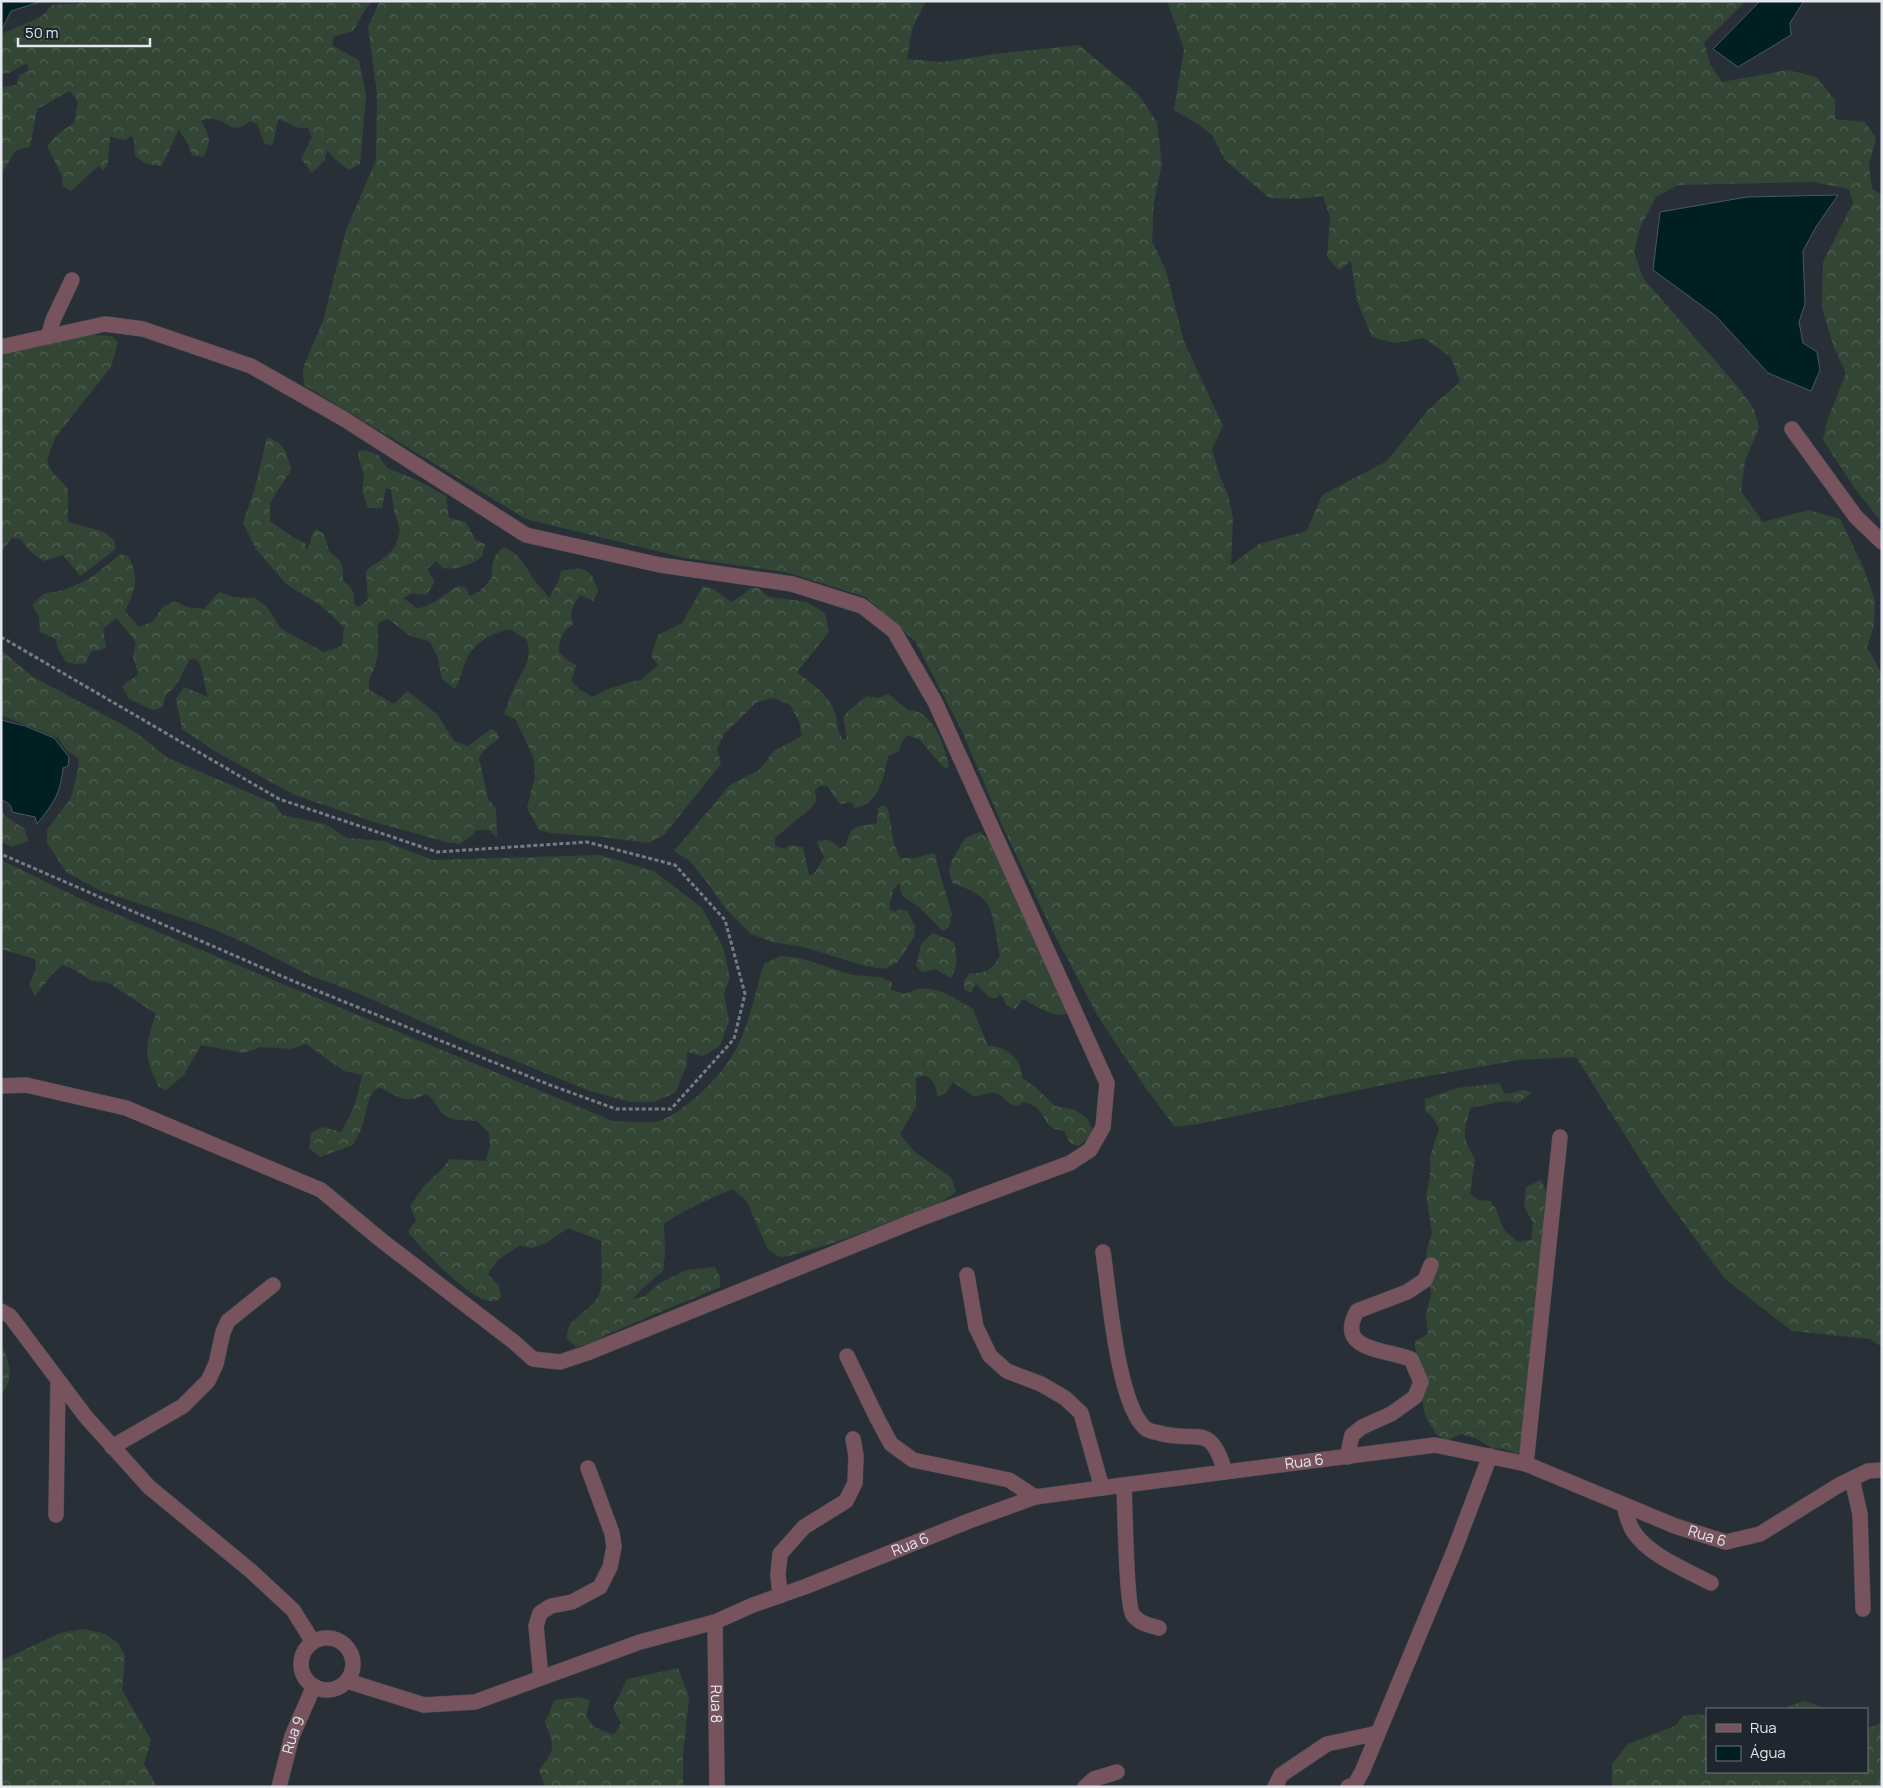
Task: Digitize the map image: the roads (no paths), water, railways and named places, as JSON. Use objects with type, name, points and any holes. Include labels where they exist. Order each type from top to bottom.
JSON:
[{"type":"street","points":[[48,337],[53,320],[72,280]]},
{"type":"street","points":[[1,347],[104,324],[143,329],[251,366],[344,419],[526,535],[660,565],[792,584],[862,606],[894,631],[935,702],[1107,1083],[1103,1127],[1090,1150],[1070,1163],[919,1219],[587,1353],[560,1362],[533,1359],[514,1342],[381,1240],[321,1190],[126,1108],[26,1085],[1,1086]]},
{"type":"street","points":[[1792,430],[1856,517],[1882,542]]},
{"type":"street","points":[[1526,1464],[1560,1137]]},
{"type":"street","points":[[1103,1252],[1117,1355],[1133,1412],[1146,1429],[1168,1436],[1196,1436],[1210,1440],[1219,1452],[1225,1472]]},
{"type":"street","points":[[1347,1456],[1352,1435],[1391,1414],[1415,1397],[1421,1382],[1411,1359],[1370,1348],[1355,1340],[1350,1332],[1351,1322],[1357,1311],[1407,1292],[1425,1280],[1431,1265]]},
{"type":"street","points":[[967,1275],[976,1327],[990,1356],[1007,1371],[1041,1384],[1065,1398],[1081,1412],[1102,1488]]},
{"type":"street","points":[[112,1447],[183,1406],[208,1381],[216,1364],[223,1332],[228,1321],[273,1286]]},
{"type":"street","points":[[1,1311],[10,1316],[86,1417],[148,1487],[251,1571],[293,1610],[314,1642]]},
{"type":"street","points":[[847,1356],[891,1444],[913,1460],[1009,1480],[1035,1497]]},
{"type":"street","points":[[56,1515],[58,1381]]},
{"type":"street","points":[[780,1596],[778,1574],[780,1554],[804,1527],[846,1501],[855,1483],[856,1456],[853,1439]]},
{"type":"street","name":"Rua 6","points":[[346,1681],[424,1705],[475,1702],[640,1642],[715,1622],[753,1605],[1035,1497],[1435,1446],[1526,1464],[1675,1526],[1726,1542],[1760,1534],[1839,1485],[1868,1471],[1882,1470]]},
{"type":"street","points":[[1354,1786],[1362,1772],[1454,1551],[1490,1456]]},
{"type":"street","points":[[541,1678],[536,1626],[540,1613],[551,1606],[572,1602],[600,1586],[610,1567],[614,1547],[612,1533],[588,1468]]},
{"type":"street","points":[[1852,1479],[1860,1514],[1863,1609]]},
{"type":"street","points":[[1124,1485],[1129,1591],[1132,1613],[1141,1624],[1159,1628]]},
{"type":"street","points":[[1624,1505],[1627,1519],[1633,1532],[1655,1553],[1711,1582]]},
{"type":"street","name":"Rua 8","points":[[715,1622],[717,1787]]},
{"type":"street","points":[[327,1638],[336,1639],[349,1649],[353,1665],[351,1674],[346,1681],[340,1687],[331,1690],[314,1686],[307,1681],[301,1665],[302,1656],[306,1649],[314,1642],[327,1638]]},
{"type":"street","name":"Rua 9","points":[[279,1787],[292,1736],[314,1686]]},
{"type":"street","points":[[1275,1787],[1281,1775],[1327,1744],[1378,1732]]},
{"type":"street","points":[[1085,1787],[1094,1779],[1116,1772]]},
{"type":"water","points":[[1,1],[43,1],[11,11],[1,31]]},
{"type":"water","points":[[1760,1],[1804,1],[1790,23],[1791,35],[1738,67],[1713,49]]},
{"type":"water","points":[[1838,195],[1816,227],[1803,251],[1805,304],[1799,322],[1803,343],[1817,352],[1820,370],[1811,391],[1768,373],[1716,316],[1653,270],[1660,212],[1747,197]]},
{"type":"water","points":[[1,720],[25,726],[54,738],[69,757],[68,766],[63,768],[58,792],[48,810],[37,824],[35,817],[12,812],[9,804],[1,800]]}]
